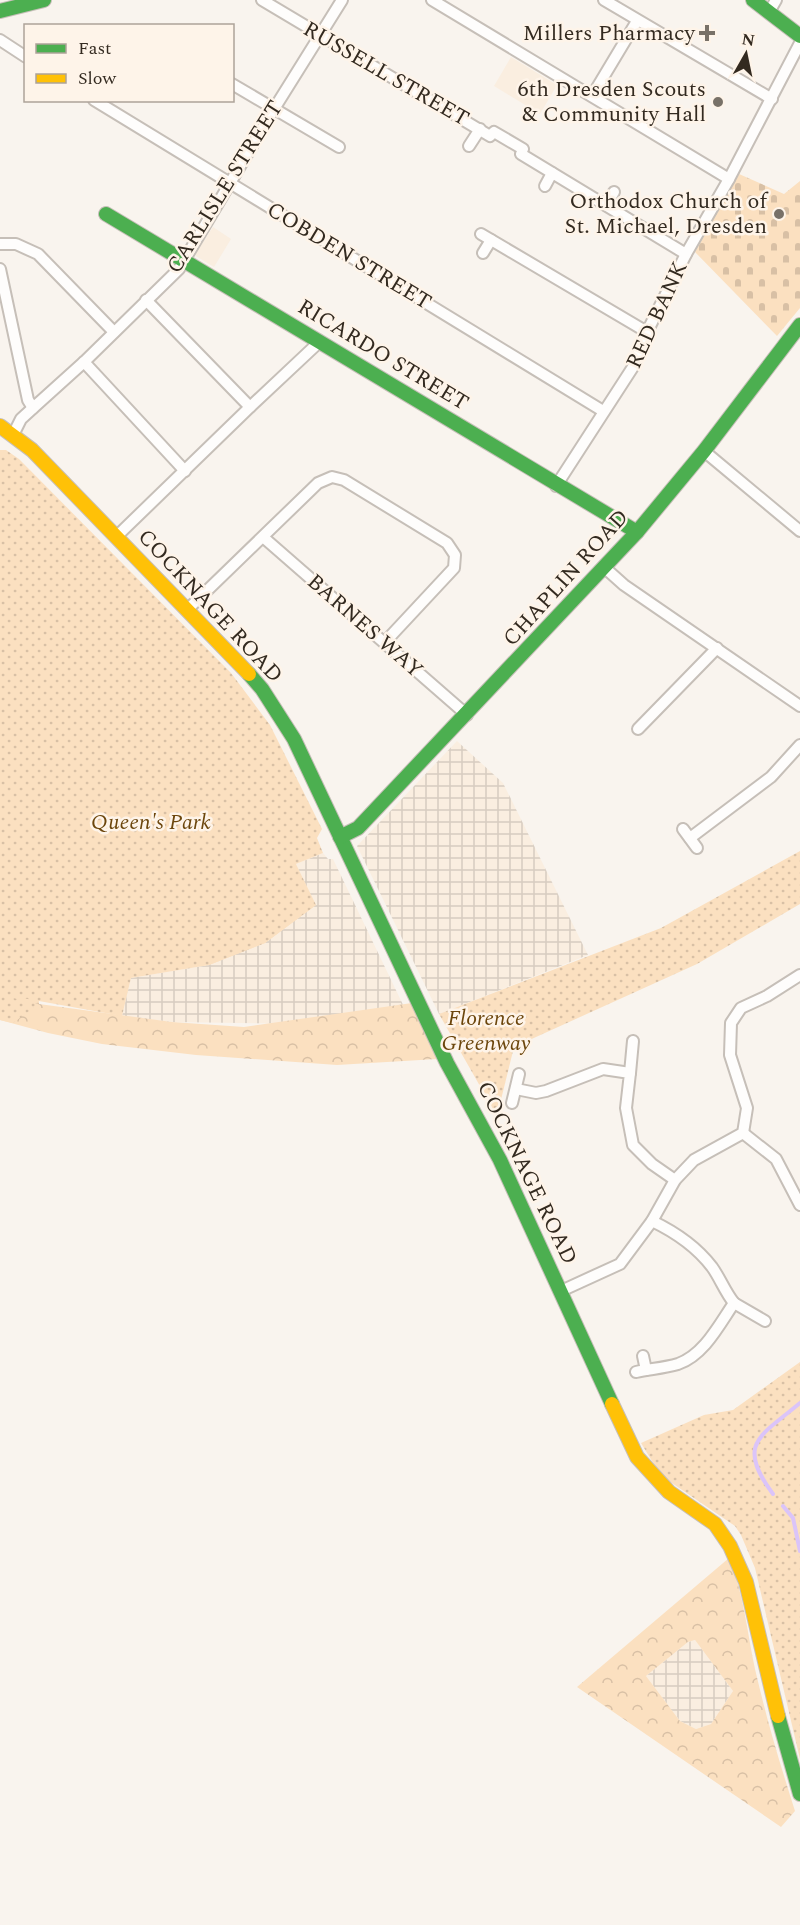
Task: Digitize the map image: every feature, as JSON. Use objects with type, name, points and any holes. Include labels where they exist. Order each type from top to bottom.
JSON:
[{"type":"street","points":[[0,11],[44,0]]},
{"type":"street","name":"RUSSELL STREET","points":[[262,0],[490,136],[494,132],[552,173]]},
{"type":"street","name":"CARLISLE STREET","points":[[14,435],[21,419],[84,362],[179,269],[342,0]]},
{"type":"street","points":[[432,0],[729,179]]},
{"type":"street","points":[[604,0],[772,99]]},
{"type":"street","points":[[753,0],[773,6],[800,36]]},
{"type":"street","points":[[592,96],[637,21]]},
{"type":"street","points":[[0,40],[24,56]]},
{"type":"street","name":"RED BANK","points":[[556,486],[633,367],[647,332],[686,254],[729,179],[800,43]]},
{"type":"street","points":[[234,85],[339,147]]},
{"type":"street","name":"COBDEN STREET","points":[[97,102],[603,411]]},
{"type":"street","name":"RUSSELL STREET","points":[[468,146],[480,129]]},
{"type":"street","points":[[320,150],[326,140]]},
{"type":"street","points":[[661,151],[666,141]]},
{"type":"street","points":[[545,186],[552,173],[686,254]]},
{"type":"street","points":[[606,205],[614,192]]},
{"type":"street","name":"RICARDO STREET","points":[[106,214],[318,340],[556,486],[637,532]]},
{"type":"street","points":[[483,253],[486,237],[647,332]]},
{"type":"street","points":[[0,244],[16,244],[38,254],[114,332]]},
{"type":"street","points":[[0,269],[28,400],[33,408]]},
{"type":"street","points":[[146,300],[249,407]]},
{"type":"street","name":"CHAPLIN ROAD","points":[[340,837],[358,828],[605,568],[704,451],[800,325]]},
{"type":"street","points":[[117,536],[315,346],[318,340]]},
{"type":"street","points":[[84,362],[185,471]]},
{"type":"street","name":"COCKNAGE ROAD","points":[[0,426],[32,450],[188,609],[262,689],[294,739],[424,1014],[500,1160],[637,1457],[669,1492],[715,1524],[730,1546],[746,1582],[776,1709],[800,1794]]},
{"type":"street","points":[[704,451],[800,531]]},
{"type":"street","points":[[188,609],[318,483],[332,477],[344,480],[447,543],[454,555],[454,568],[385,642]]},
{"type":"street","name":"BARNES WAY","points":[[263,537],[467,715]]},
{"type":"street","points":[[605,568],[624,585],[800,706]]},
{"type":"street","points":[[638,729],[717,648]]},
{"type":"street","points":[[697,848],[686,833],[771,777],[800,745]]},
{"type":"street","points":[[561,1292],[620,1264],[652,1221],[675,1180],[694,1160],[739,1135],[747,1108],[730,1055],[731,1023],[741,1008],[767,996],[800,975]]},
{"type":"street","points":[[633,1041],[626,1108],[633,1144],[652,1164],[675,1180]]},
{"type":"street","points":[[516,1089],[536,1093],[603,1070],[630,1072]]},
{"type":"street","points":[[512,1103],[519,1074]]},
{"type":"street","points":[[739,1135],[776,1159],[800,1205]]},
{"type":"street","points":[[652,1221],[672,1230],[691,1244],[712,1267],[734,1303],[765,1321]]},
{"type":"street","points":[[643,1356],[641,1371],[677,1364],[694,1356],[716,1330],[734,1303]]},
{"type":"shaded area","points":[[511,57],[557,85],[540,114],[494,86]]},
{"type":"shaded area","points":[[213,227],[231,239],[214,267],[196,256]]},
{"type":"shaded area","points":[[457,741],[503,783],[588,955],[439,1014],[357,846]]},
{"type":"shaded area","points":[[323,853],[328,859],[333,859],[406,1011],[305,1024],[172,1022],[122,1016],[131,978],[209,965],[315,905],[296,864]]},
{"type":"shaded area","points":[[695,1640],[733,1691],[711,1724],[696,1729],[680,1721],[646,1676],[688,1642]]},
{"type":"green space","points":[[739,174],[784,194],[800,181],[800,308],[777,336],[695,252]]},
{"type":"green space","name":"Queen's Park","points":[[0,450],[6,450],[19,459],[231,673],[270,725],[322,829],[317,838],[323,853],[296,864],[316,905],[265,943],[209,965],[131,978],[122,1016],[0,994]]},
{"type":"green space","name":"Florence Greenway","points":[[800,851],[800,904],[697,964],[514,1047],[497,1116],[439,1014],[661,928]]},
{"type":"green space","points":[[316,905],[265,943],[209,965],[38,978],[39,1004],[172,1022],[244,1027],[412,1003],[437,1059],[337,1065],[196,1055],[102,1044],[0,1020],[0,969]]},
{"type":"green space","points":[[0,995],[39,1004],[13,1023],[0,1020]]},
{"type":"green space","points":[[800,1362],[800,1759],[755,1568],[741,1535],[735,1526],[666,1479],[641,1443],[704,1415],[733,1410]]},
{"type":"green space","points":[[729,1558],[742,1599],[764,1705],[795,1811],[781,1827],[577,1687]],"holes":[[[695,1640],[733,1691],[711,1724],[696,1729],[680,1721],[646,1676],[688,1642]]]},
{"type":"waterway","points":[[773,1494],[756,1463],[755,1451],[764,1433],[800,1403]]},
{"type":"waterway","points":[[783,1506],[793,1518],[800,1551]]},
{"type":"traffic: fast","points":[[0,11],[44,0]]},
{"type":"traffic: fast","points":[[753,0],[800,36]]},
{"type":"traffic: fast","points":[[106,214],[637,532]]},
{"type":"traffic: fast","points":[[340,837],[358,828],[637,532],[704,451],[800,325]]},
{"type":"traffic: fast","points":[[249,674],[262,689],[294,739],[447,1063],[500,1160],[612,1404]]},
{"type":"traffic: fast","points":[[778,1716],[800,1794]]},
{"type":"traffic: slow","points":[[0,426],[32,450],[249,674]]},
{"type":"traffic: slow","points":[[612,1404],[637,1457],[669,1492],[715,1524],[730,1546],[746,1582],[778,1716]]},
{"type":"place","name":"Millers Pharmacy","points":[[707,33]]},
{"type":"place","name":"6th Dresden Scouts & Community Hall","points":[[718,102]]},
{"type":"place","name":"Orthodox Church of St. Michael, Dresden","points":[[779,214]]}]
